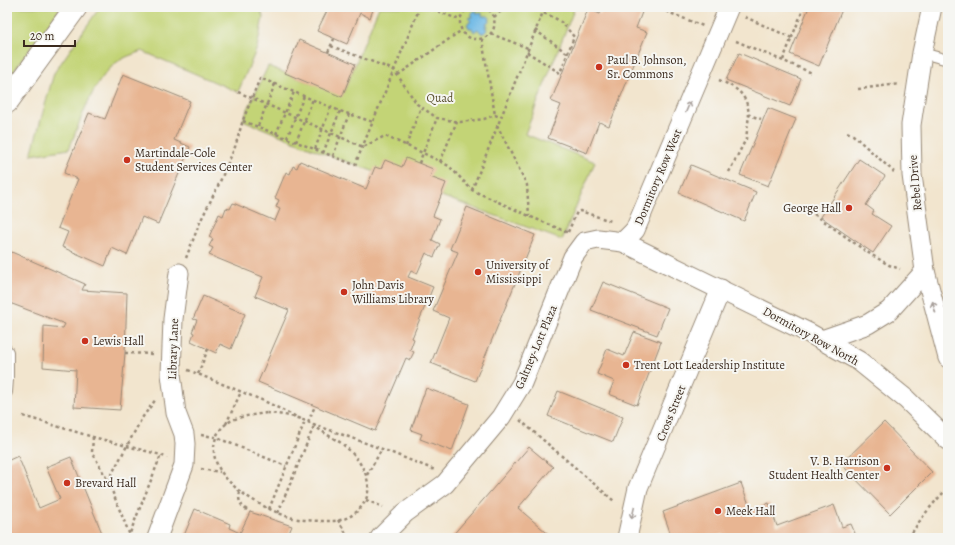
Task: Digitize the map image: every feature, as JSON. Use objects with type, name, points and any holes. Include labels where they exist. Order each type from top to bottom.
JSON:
[{"type":"street","points":[[7,102],[76,7]]},
{"type":"street","name":"Dormitory Row West","points":[[622,242],[635,230],[729,7]]},
{"type":"street","name":"Rebel Drive","points":[[932,7],[922,53],[911,125],[912,175],[925,271],[948,358]]},
{"type":"street","name":"Galtney-Lott Plaza","points":[[380,538],[405,513],[445,484],[450,476],[501,417],[522,383],[573,257],[584,242],[598,238],[622,242]]},
{"type":"street","points":[[622,242],[721,289]]},
{"type":"street","points":[[822,340],[868,324],[889,311],[925,271]]},
{"type":"street","name":"Library Lane","points":[[156,538],[184,465],[184,434],[176,413],[170,374],[173,319],[180,273]]},
{"type":"street","name":"Dormitory Row North","points":[[721,289],[822,340],[859,361],[906,399],[948,440]]},
{"type":"street","name":"Cross Street","points":[[627,538],[638,488],[721,289]]},
{"type":"lane","points":[[922,53],[948,60]]},
{"type":"lane","points":[[7,350],[7,392]]},
{"type":"path","points":[[243,120],[355,165],[419,7]]},
{"type":"path","points":[[427,7],[460,20]]},
{"type":"path","points":[[455,7],[465,11]]},
{"type":"path","points":[[470,7],[465,11],[460,20],[462,30],[465,35],[470,38],[482,39],[492,34],[528,48]]},
{"type":"path","points":[[485,7],[492,12],[494,17],[495,22],[492,34]]},
{"type":"path","points":[[494,17],[506,7]]},
{"type":"path","points":[[472,190],[545,7]]},
{"type":"path","points":[[655,7],[707,28]]},
{"type":"path","points":[[666,12],[668,7]]},
{"type":"path","points":[[783,60],[804,7]]},
{"type":"path","points":[[527,52],[560,73],[574,37],[557,18],[543,13]]},
{"type":"path","points":[[745,17],[792,38]]},
{"type":"path","points":[[398,75],[462,30]]},
{"type":"path","points":[[535,30],[567,53]]},
{"type":"path","points":[[328,52],[334,39]]},
{"type":"path","points":[[482,39],[495,115]]},
{"type":"path","points":[[736,41],[812,73]]},
{"type":"path","points":[[331,46],[394,70],[409,94],[421,107],[437,118],[457,121],[484,119],[495,115],[500,117]]},
{"type":"path","points":[[180,273],[200,222],[235,147],[243,120],[260,78],[340,111],[373,122]]},
{"type":"path","points":[[719,80],[739,90],[747,105],[749,115],[746,139],[729,172]]},
{"type":"path","points":[[258,126],[276,84]]},
{"type":"path","points":[[858,89],[899,84]]},
{"type":"path","points":[[238,92],[363,147]]},
{"type":"path","points":[[276,134],[294,92]]},
{"type":"path","points":[[287,138],[304,96]]},
{"type":"path","points":[[296,142],[313,100]]},
{"type":"path","points":[[315,149],[332,107]]},
{"type":"path","points":[[406,146],[421,107]]},
{"type":"path","points":[[323,153],[340,111]]},
{"type":"path","points":[[333,156],[349,114]]},
{"type":"path","points":[[749,115],[761,119]]},
{"type":"path","points":[[419,163],[437,118]]},
{"type":"path","points":[[440,162],[457,121]]},
{"type":"path","points":[[497,125],[527,185],[529,216]]},
{"type":"path","points":[[847,132],[853,135],[893,172],[900,173]]},
{"type":"path","points":[[363,147],[385,136],[449,166],[472,190],[573,235]]},
{"type":"path","points":[[568,232],[577,212],[611,221]]},
{"type":"path","points":[[814,214],[867,252],[900,270]]},
{"type":"path","points":[[198,374],[208,349]]},
{"type":"path","points":[[125,353],[159,354]]},
{"type":"path","points":[[185,369],[264,401],[314,426],[342,444],[367,475]]},
{"type":"path","points":[[241,392],[226,424],[215,437],[214,452],[220,472],[240,492],[254,502],[269,509],[290,517],[318,521],[338,520],[354,514],[361,509],[366,500],[368,493],[367,475],[382,449]]},
{"type":"path","points":[[108,481],[142,418],[160,394]]},
{"type":"path","points":[[269,509],[286,466],[315,406]]},
{"type":"path","points":[[226,424],[247,416],[266,413],[280,414],[382,449],[450,476]]},
{"type":"path","points":[[23,416],[160,455],[170,460]]},
{"type":"path","points":[[519,420],[614,501]]},
{"type":"path","points":[[278,512],[314,426]]},
{"type":"path","points":[[198,435],[215,437],[286,466]]},
{"type":"path","points":[[93,437],[92,452],[108,481],[131,538]]},
{"type":"path","points":[[128,538],[160,455]]},
{"type":"path","points":[[195,468],[220,472]]},
{"type":"path","points":[[909,538],[917,523],[928,508],[948,488]]},
{"type":"path","points":[[240,492],[240,503],[244,509],[250,512]]},
{"type":"path","points":[[366,500],[383,507]]},
{"type":"path","points":[[338,520],[349,538]]},
{"type":"green space","points":[[7,7],[61,7],[7,80]]},
{"type":"green space","points":[[100,7],[260,7],[263,17],[257,48],[238,92],[142,51],[117,62],[100,80],[88,102],[69,149],[31,155],[54,73]]},
{"type":"green space","name":"Quad","points":[[379,7],[575,7],[525,134],[595,162],[562,240],[323,153],[243,120],[268,66],[342,96]]},
{"type":"water","points":[[477,11],[477,14],[482,13],[482,16],[488,16],[490,18],[489,22],[486,23],[488,26],[485,26],[487,30],[484,33],[481,33],[478,29],[474,32],[467,24],[471,21],[468,18],[472,17],[472,13]]},
{"type":"building","points":[[329,7],[374,7],[370,18],[360,13],[347,44],[317,31]]},
{"type":"building","name":"Paul B. Johnson, Sr. Commons","points":[[603,7],[644,7],[636,28],[647,32],[609,126],[599,122],[587,153],[548,138],[561,105],[551,101],[588,9],[600,14]]},
{"type":"building","points":[[809,7],[843,7],[819,66],[790,54]]},
{"type":"building","points":[[299,40],[355,64],[342,97],[285,73]]},
{"type":"building","points":[[739,53],[801,79],[790,106],[726,80]]},
{"type":"building","name":"Martindale-Cole Student Services Center","points":[[123,74],[190,101],[174,140],[190,147],[158,224],[142,217],[127,255],[112,248],[105,266],[62,247],[68,232],[58,228],[78,179],[64,173],[89,113],[105,119]]},
{"type":"building","points":[[768,108],[796,119],[768,186],[740,175]]},
{"type":"building","name":"John Davis Williams Library","points":[[406,158],[433,169],[430,177],[446,183],[433,216],[440,219],[432,240],[440,244],[434,257],[426,253],[417,274],[411,271],[408,277],[433,287],[412,338],[414,339],[410,350],[414,352],[410,360],[406,358],[375,431],[258,382],[289,310],[255,296],[263,277],[209,255],[213,248],[209,246],[213,239],[209,237],[219,214],[223,216],[226,208],[230,209],[233,203],[275,221],[280,209],[276,207],[279,200],[275,198],[286,172],[290,174],[293,166],[297,168],[300,161],[366,189],[375,167],[381,169],[385,160],[402,167]]},
{"type":"building","name":"George Hall","points":[[859,159],[885,176],[866,205],[874,211],[872,214],[891,226],[873,253],[821,217]]},
{"type":"building","points":[[691,165],[756,192],[744,221],[679,193]]},
{"type":"building","points":[[467,207],[535,235],[475,381],[431,363],[449,318],[433,311],[458,252],[450,249]]},
{"type":"building","name":"Lewis Hall","points":[[7,250],[85,284],[82,290],[127,293],[125,353],[120,410],[74,407],[76,370],[43,367],[44,326],[63,328],[65,324],[7,302]]},
{"type":"building","points":[[603,282],[668,308],[657,335],[591,310]]},
{"type":"building","points":[[203,296],[245,314],[231,349],[220,344],[216,353],[191,341],[194,333],[192,332],[197,320],[193,319]]},
{"type":"building","name":"Trent Lott Leadership Institute","points":[[634,332],[661,342],[637,405],[609,394],[614,381],[597,374],[607,349],[624,356]]},
{"type":"building","points":[[426,388],[469,404],[452,451],[420,439],[422,434],[411,430]]},
{"type":"building","points":[[558,391],[623,417],[613,442],[548,416]]},
{"type":"building","name":"V. B. Harrison Student Health Center","points":[[884,422],[932,472],[890,514],[841,464]]},
{"type":"building","points":[[529,447],[553,467],[518,508],[553,538],[451,538],[451,537]]},
{"type":"building","name":"Brevard Hall","points":[[18,456],[39,508],[60,499],[46,467],[71,457],[104,538],[7,538],[7,461]]},
{"type":"building","name":"Meek Hall","points":[[741,483],[751,510],[769,503],[777,526],[834,505],[842,527],[851,524],[857,538],[724,538],[723,534],[711,538],[672,538],[663,512]]},
{"type":"building","points":[[195,509],[230,524],[229,528],[240,533],[250,512],[292,526],[287,538],[183,538]]},
{"type":"place","name":"Paul B. Johnson, Sr. Commons","points":[[599,67]]},
{"type":"place","name":"Martindale-Cole Student Services Center","points":[[127,160]]},
{"type":"place","name":"George Hall","points":[[849,208]]},
{"type":"place","name":"University of Mississippi","points":[[478,272]]},
{"type":"place","name":"John Davis Williams Library","points":[[344,292]]},
{"type":"place","name":"Lewis Hall","points":[[85,341]]},
{"type":"place","name":"Trent Lott Leadership Institute","points":[[626,365]]},
{"type":"place","name":"V. B. Harrison Student Health Center","points":[[887,468]]},
{"type":"place","name":"Brevard Hall","points":[[67,483]]},
{"type":"place","name":"Meek Hall","points":[[718,511]]}]
